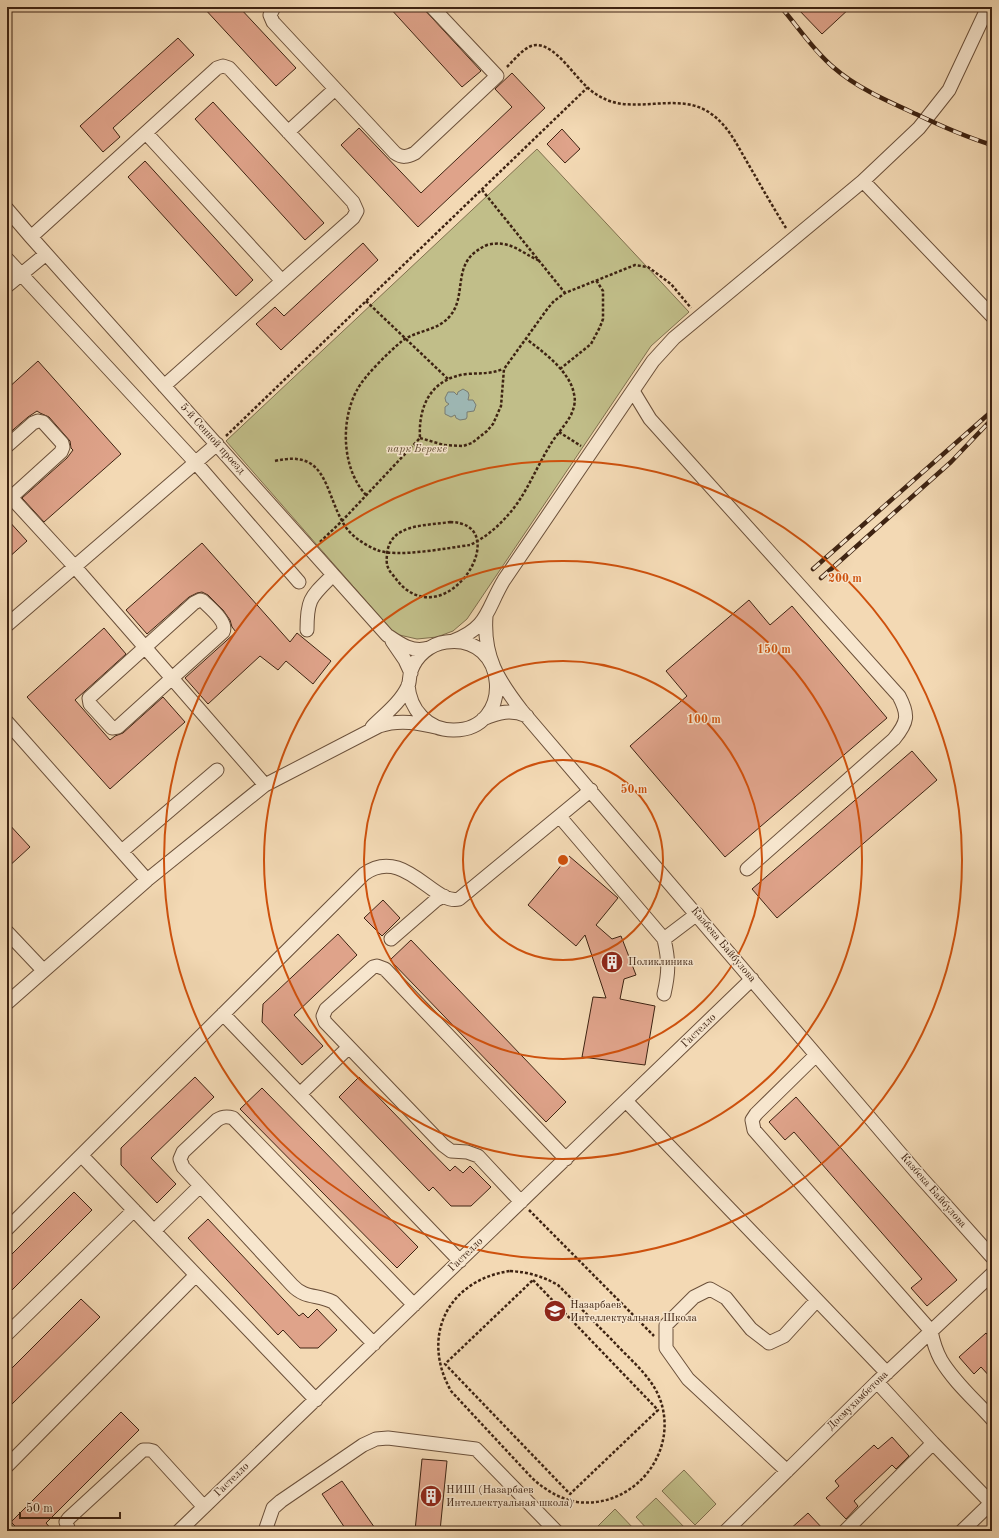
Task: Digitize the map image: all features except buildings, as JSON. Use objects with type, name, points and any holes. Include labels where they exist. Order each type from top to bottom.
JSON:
[{"type":"street","points":[[274,7],[270,14],[273,22],[395,153],[405,157],[415,153],[497,76],[432,7]]},
{"type":"street","points":[[367,731],[394,705],[410,679],[417,659],[429,648],[440,643],[453,641],[466,636],[474,630],[486,616],[504,580],[653,361],[674,338],[863,181],[920,128],[949,90],[988,7]]},
{"type":"street","points":[[31,237],[217,68],[223,66],[229,68],[353,202],[357,211],[353,218],[164,386]]},
{"type":"street","points":[[288,132],[335,89]]},
{"type":"street","points":[[146,132],[282,281]]},
{"type":"street","points":[[863,181],[992,316]]},
{"type":"street","name":"5-й Сенной проезд","points":[[7,209],[387,635],[409,648],[418,650],[429,648]]},
{"type":"street","points":[[7,286],[46,254]]},
{"type":"street","points":[[7,259],[196,463],[299,582]]},
{"type":"street","points":[[633,391],[650,419],[899,696],[906,708],[906,720],[902,729],[894,739],[747,869]]},
{"type":"street","points":[[7,446],[32,423],[38,421],[43,422],[63,445],[61,452],[8,497],[75,568],[265,785]]},
{"type":"street","points":[[7,625],[75,568],[217,444]]},
{"type":"street","points":[[307,630],[307,610],[310,600],[315,592],[333,575]]},
{"type":"street","points":[[200,600],[203,601],[223,623],[223,632],[172,678],[116,728],[110,727],[90,704],[89,700],[91,697],[194,603],[200,600]]},
{"type":"street","name":"Казбека Байбулова","points":[[486,616],[486,640],[495,672],[518,705],[917,1173],[992,1257]]},
{"type":"street","points":[[387,635],[403,656],[410,679],[411,699],[417,712],[427,722],[440,728]]},
{"type":"street","points":[[453,641],[466,643],[479,650],[489,659],[495,672],[497,685],[495,699],[489,711],[480,721]]},
{"type":"street","points":[[7,1003],[147,880],[265,785],[367,731],[385,724],[404,722],[447,730],[461,729],[491,715],[504,711],[513,711],[527,716]]},
{"type":"street","points":[[7,722],[147,880]]},
{"type":"street","points":[[122,851],[217,770]]},
{"type":"street","points":[[7,1229],[364,874],[371,869],[380,866],[403,870],[444,896],[452,900],[459,899],[591,790]]},
{"type":"street","points":[[560,817],[664,939],[668,956],[668,974],[664,994]]},
{"type":"street","points":[[392,939],[436,900],[444,896]]},
{"type":"street","points":[[664,939],[697,914]]},
{"type":"street","points":[[7,932],[43,970]]},
{"type":"street","points":[[521,1202],[478,1156],[467,1152],[455,1152],[446,1148],[325,1022],[323,1016],[324,1013],[369,969],[381,966],[390,974],[566,1159]]},
{"type":"street","name":"Гастелло","points":[[179,1531],[752,979]]},
{"type":"street","points":[[223,1014],[460,1261]]},
{"type":"street","points":[[300,1094],[349,1047]]},
{"type":"street","points":[[816,1055],[756,1114],[752,1120],[754,1130],[931,1331],[935,1347],[941,1361],[992,1419]]},
{"type":"street","points":[[626,1101],[887,1373]]},
{"type":"street","points":[[374,1344],[333,1302],[327,1299],[301,1293],[296,1290],[183,1167],[180,1159],[181,1156],[217,1120],[227,1116],[233,1118],[414,1305]]},
{"type":"street","points":[[82,1156],[316,1400]]},
{"type":"street","points":[[154,1231],[200,1186]]},
{"type":"street","points":[[7,1334],[134,1210]]},
{"type":"street","points":[[7,1466],[196,1274]]},
{"type":"street","name":"Досмухамбетова","points":[[726,1531],[876,1382],[992,1274]]},
{"type":"street","points":[[787,1471],[688,1379],[666,1348],[666,1325],[694,1297],[710,1289],[726,1298],[751,1329],[769,1344],[784,1336],[817,1300]]},
{"type":"street","points":[[876,1382],[992,1504],[962,1531]]},
{"type":"street","points":[[265,1531],[273,1508],[281,1501],[363,1444],[376,1439],[388,1438],[476,1449],[556,1531]]},
{"type":"street","points":[[846,1531],[933,1443]]},
{"type":"street","points":[[69,1531],[66,1522],[69,1518],[143,1450],[153,1451],[204,1507]]},
{"type":"path","points":[[497,76],[528,47],[536,45],[543,46],[552,50],[588,88],[601,98],[613,103],[676,103],[696,105],[710,113],[729,130],[793,238]]},
{"type":"path","points":[[217,444],[588,88]]},
{"type":"path","points":[[482,190],[565,293]]},
{"type":"path","points":[[366,495],[356,481],[349,464],[345,435],[350,407],[357,389],[378,364],[406,339],[436,327],[451,316],[459,299],[462,271],[466,262],[478,249],[487,245],[506,244],[515,247],[540,261]]},
{"type":"path","points":[[420,438],[444,445],[463,446],[480,438],[493,424],[501,406],[504,369],[548,308],[554,301],[565,293],[635,265],[648,267],[671,284],[700,317]]},
{"type":"path","points":[[560,368],[591,344],[600,327],[603,319],[603,290],[596,280]]},
{"type":"path","points":[[366,301],[448,379]]},
{"type":"path","points":[[275,461],[293,458],[298,459],[311,465],[318,471],[324,478],[342,521],[361,542],[378,550],[397,554],[470,545],[478,541],[507,517],[520,500],[534,477],[549,447],[571,415],[575,403],[571,384],[560,368],[546,354],[525,338]]},
{"type":"path","points":[[312,550],[342,521],[420,438],[419,425],[422,406],[440,384],[448,379],[466,374],[495,373],[504,369]]},
{"type":"path","points":[[559,432],[592,452]]},
{"type":"path","points":[[450,522],[459,522],[468,526],[475,532],[478,541],[476,561],[466,577],[452,589],[435,597],[425,597],[416,594],[407,590],[400,584],[388,569],[387,552],[395,535],[403,529],[450,522]]},
{"type":"path","points":[[521,1202],[666,1348]]},
{"type":"path","points":[[522,1272],[547,1278],[558,1285],[649,1380],[656,1391],[664,1415],[665,1428],[659,1453],[646,1475],[627,1492],[603,1501],[577,1502],[553,1494],[532,1478],[451,1391],[442,1374],[438,1356],[438,1343],[443,1319],[452,1303],[465,1289],[475,1282],[498,1273],[522,1272]]},
{"type":"path","points":[[533,1280],[658,1410],[570,1494],[445,1364],[533,1280]]},
{"type":"green space","name":"парк Береке","points":[[537,149],[689,312],[651,346],[467,619],[453,631],[437,637],[417,639],[395,634],[226,441]]},
{"type":"green space","points":[[684,1470],[716,1504],[695,1525],[662,1491]]},
{"type":"green space","points":[[656,1498],[687,1531],[649,1531],[636,1517]]},
{"type":"green space","points":[[615,1509],[636,1531],[593,1531]]},
{"type":"water","points":[[463,389],[468,392],[468,400],[473,400],[476,405],[474,411],[467,412],[466,419],[460,420],[456,418],[455,415],[451,417],[445,414],[445,407],[449,404],[446,402],[445,398],[448,392],[454,392],[457,395],[458,392]]},
{"type":"railway","points":[[781,7],[819,53],[842,75],[883,99],[963,135],[992,145]]},
{"type":"railway","points":[[813,569],[992,411]]},
{"type":"railway","points":[[821,578],[951,462],[992,419]]},
{"type":"place","name":"Поликлиника","points":[[612,962]]},
{"type":"place","name":"Назарбаев Интеллектуальная Школа","points":[[555,1311]]},
{"type":"place","name":"НИШ (Назарбаев Интеллектуальная школа)","points":[[431,1496]]}]
